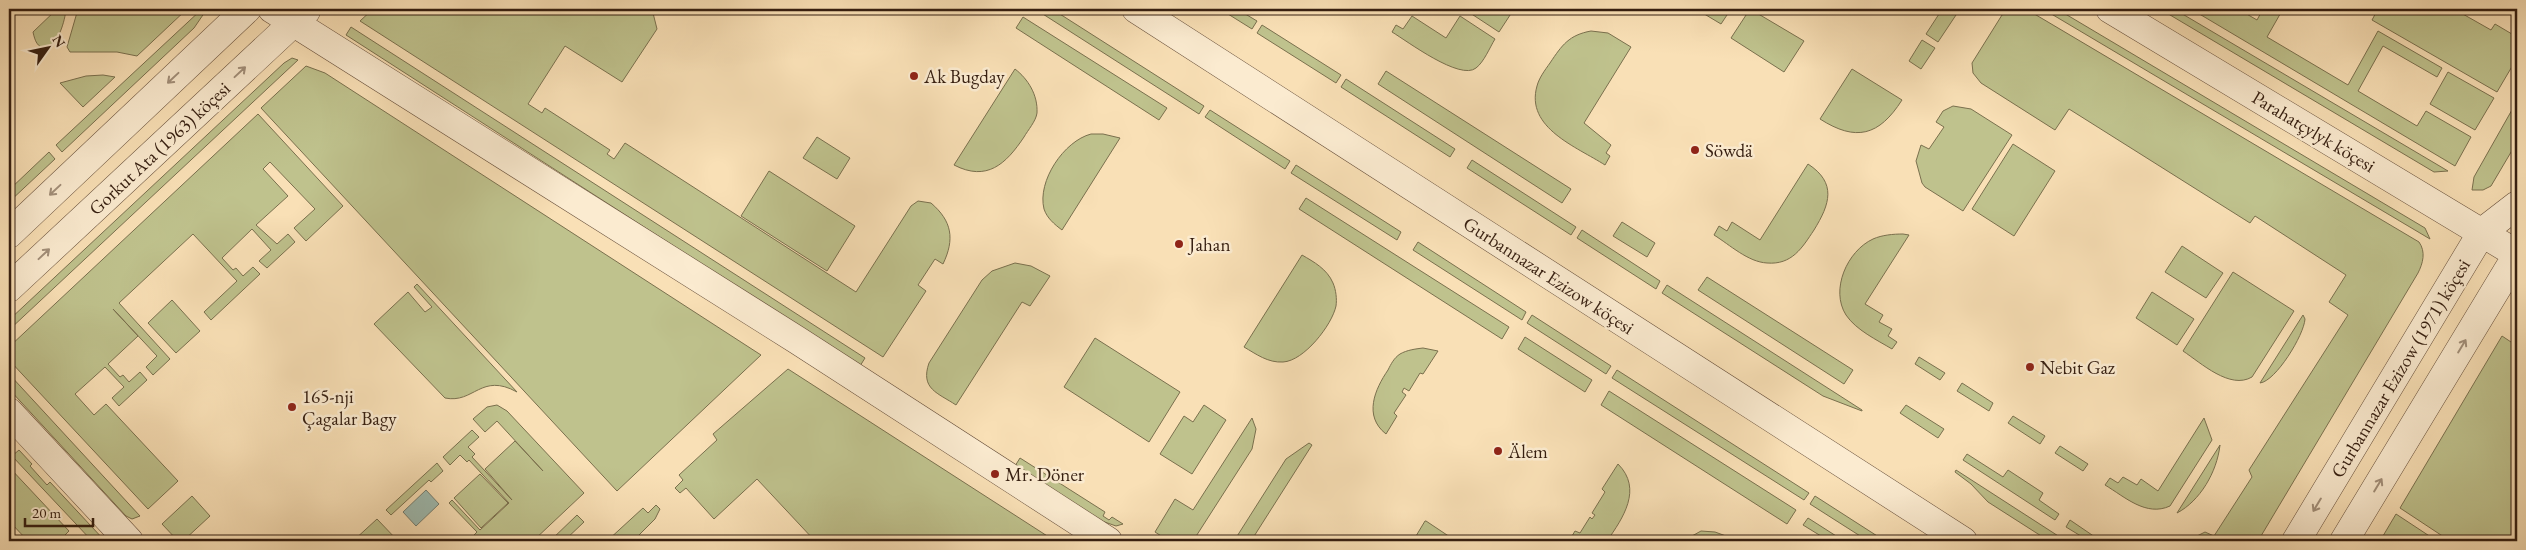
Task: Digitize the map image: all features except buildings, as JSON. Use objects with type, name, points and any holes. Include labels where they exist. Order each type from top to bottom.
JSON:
[{"type":"street","points":[[9,234],[247,9]]},
{"type":"street","name":"Gurbannazar Ezizow köçesi","points":[[1136,9],[1963,541]]},
{"type":"street","name":"Parahatçylyk köçesi","points":[[2110,9],[2517,254]]},
{"type":"street","points":[[292,13],[1108,541]]},
{"type":"street","name":"Gorkut Ata (1963) köçesi","points":[[9,288],[292,13]]},
{"type":"street","name":"Gurbannazar Ezizow (1971) köçesi","points":[[2296,541],[2482,232],[2517,205]]},
{"type":"street","points":[[2344,541],[2517,254]]},
{"type":"street","points":[[9,412],[129,541]]},
{"type":"green space","points":[[57,9],[66,9],[57,38],[50,47],[46,49],[40,47],[33,32]]},
{"type":"green space","points":[[78,9],[187,9],[137,56],[117,52],[70,52],[67,47]]},
{"type":"green space","points":[[202,9],[207,9],[194,28],[62,152],[56,145]]},
{"type":"green space","points":[[373,9],[652,9],[657,29],[622,82],[565,46],[528,104],[542,113],[545,108],[610,150],[607,154],[614,159],[625,143],[856,292],[911,206],[918,201],[931,203],[947,224],[950,238],[947,255],[943,264],[935,259],[918,285],[926,291],[883,357],[360,21]]},
{"type":"green space","points":[[1035,9],[1052,9],[1204,106],[1199,114]]},
{"type":"green space","points":[[1220,9],[1237,9],[1257,21],[1252,29]]},
{"type":"green space","points":[[1464,9],[1514,9],[1499,32]]},
{"type":"green space","points":[[1696,9],[1731,9],[1721,24]]},
{"type":"green space","points":[[1750,9],[1804,41],[1784,72],[1731,38]]},
{"type":"green space","points":[[1931,9],[1960,9],[1938,42],[1926,34],[1939,14]]},
{"type":"green space","points":[[2011,9],[2026,9],[2419,242],[2421,246],[2423,258],[2418,273],[2258,541],[2187,541],[2205,532],[2214,536],[2252,477],[2249,470],[2348,315],[2329,302],[2346,275],[2255,216],[2250,223],[2069,109],[2055,130],[1981,83],[1973,73],[1972,63],[2002,15]]},
{"type":"green space","points":[[2043,9],[2057,9],[2425,228],[2430,239]]},
{"type":"green space","points":[[2160,9],[2174,9],[2448,171],[2434,172]]},
{"type":"green space","points":[[2191,9],[2238,9],[2257,20],[2263,9],[2283,9],[2267,37],[2348,85],[2378,31],[2442,68],[2437,77],[2383,46],[2358,91],[2417,126],[2426,111],[2471,137],[2455,166]]},
{"type":"green space","points":[[2378,9],[2454,9],[2491,30],[2495,24],[2517,37],[2517,58],[2497,92],[2372,20]]},
{"type":"green space","points":[[1412,16],[1446,38],[1460,16],[1495,39],[1476,68],[1468,71],[1458,69],[1446,65],[1421,51],[1392,32],[1396,25],[1403,29]]},
{"type":"green space","points":[[1023,17],[1167,108],[1159,120],[1016,28]]},
{"type":"green space","points":[[1262,25],[1341,75],[1336,83],[1257,33]]},
{"type":"green space","points":[[351,27],[865,358],[860,366],[346,35]]},
{"type":"green space","points":[[1591,31],[1608,33],[1631,47],[1584,123],[1611,145],[1606,153],[1610,156],[1605,165],[1568,143],[1546,125],[1539,114],[1535,101],[1539,80],[1558,51],[1572,38]]},
{"type":"green space","points":[[1922,40],[1935,48],[1921,69],[1909,61]]},
{"type":"green space","points":[[292,58],[298,60],[9,330],[9,320],[284,63]]},
{"type":"green space","points":[[306,66],[325,73],[761,355],[617,491],[261,108]]},
{"type":"green space","points":[[1015,69],[1028,83],[1036,100],[1037,113],[1032,125],[1017,147],[995,168],[976,172],[954,165]]},
{"type":"green space","points":[[1852,69],[1902,100],[1885,121],[1866,132],[1845,131],[1820,119]]},
{"type":"green space","points":[[1386,71],[1571,189],[1562,203],[1378,84]]},
{"type":"green space","points":[[2448,72],[2494,98],[2475,130],[2430,104]]},
{"type":"green space","points":[[103,75],[115,77],[83,107],[60,83],[86,76]]},
{"type":"green space","points":[[1346,79],[1455,149],[1450,157],[1341,87]]},
{"type":"green space","points":[[2517,101],[2517,142],[2491,186],[2483,190],[2472,190],[2474,177]]},
{"type":"green space","points":[[1953,106],[1971,109],[2012,135],[1963,211],[1925,187],[1922,183],[1916,161],[1921,145],[1929,149],[1944,127],[1936,122],[1943,111]]},
{"type":"green space","points":[[1210,110],[1290,161],[1285,169],[1205,117]]},
{"type":"green space","points":[[258,114],[343,206],[306,241],[294,228],[315,209],[270,162],[263,169],[288,196],[256,225],[277,244],[288,234],[295,242],[267,268],[259,261],[271,250],[252,229],[222,258],[233,270],[236,268],[243,276],[253,267],[260,274],[211,320],[204,312],[237,281],[193,234],[119,303],[170,359],[153,375],[146,367],[157,356],[113,309],[138,336],[108,364],[120,377],[123,375],[129,382],[140,372],[147,380],[119,406],[112,398],[124,387],[105,367],[75,394],[94,415],[106,404],[178,481],[148,509],[9,360],[9,347]]},
{"type":"green space","points":[[1091,134],[1103,134],[1120,138],[1062,230],[1051,221],[1044,209],[1045,186],[1062,153],[1081,138]]},
{"type":"green space","points":[[817,137],[850,158],[837,179],[803,158]]},
{"type":"green space","points":[[2013,144],[2055,171],[2014,236],[1972,209]]},
{"type":"green space","points":[[49,152],[55,159],[9,202],[9,190]]},
{"type":"green space","points":[[1472,160],[1576,227],[1571,235],[1467,168]]},
{"type":"green space","points":[[1808,164],[1817,171],[1827,186],[1827,203],[1814,230],[1800,249],[1790,258],[1776,263],[1753,260],[1714,235],[1719,226],[1727,231],[1732,222],[1760,240]]},
{"type":"green space","points":[[1296,165],[1401,232],[1397,240],[1291,173]]},
{"type":"green space","points":[[769,171],[855,226],[827,271],[741,216]]},
{"type":"green space","points":[[1306,198],[1509,327],[1502,339],[1299,209]]},
{"type":"green space","points":[[1622,222],[1655,243],[1647,257],[1613,236]]},
{"type":"green space","points":[[1582,230],[1660,281],[1656,289],[1577,238]]},
{"type":"green space","points":[[1909,235],[1865,304],[1883,315],[1879,322],[1892,329],[1888,336],[1897,342],[1892,349],[1861,330],[1846,315],[1841,305],[1841,283],[1849,262],[1864,245],[1880,237]]},
{"type":"green space","points":[[1418,242],[1526,312],[1522,320],[1413,250]]},
{"type":"green space","points":[[2182,246],[2223,273],[2206,298],[2165,272]]},
{"type":"green space","points":[[1302,255],[1320,266],[1330,278],[1336,292],[1336,306],[1323,332],[1300,356],[1283,362],[1267,360],[1244,347]]},
{"type":"green space","points":[[1015,263],[1031,266],[1050,276],[1030,306],[1022,302],[956,405],[937,393],[929,385],[927,372],[929,363],[982,280],[992,271]]},
{"type":"green space","points":[[2233,272],[2294,311],[2252,377],[2243,380],[2225,378],[2183,351]]},
{"type":"green space","points":[[1707,277],[1853,370],[1844,384],[1698,290]]},
{"type":"green space","points":[[417,284],[517,392],[495,385],[463,397],[455,399],[445,398],[374,324],[408,292],[425,312],[432,307],[414,287]]},
{"type":"green space","points":[[1667,285],[1862,411],[1823,396],[1662,293]]},
{"type":"green space","points":[[2152,292],[2194,319],[2177,345],[2136,318]]},
{"type":"green space","points":[[172,300],[200,331],[176,353],[148,323]]},
{"type":"green space","points":[[1532,315],[1611,366],[1606,374],[1527,323]]},
{"type":"green space","points":[[2303,315],[2305,319],[2295,346],[2274,374],[2260,383]]},
{"type":"green space","points":[[2502,336],[2517,346],[2517,541],[2450,541],[2400,508]]},
{"type":"green space","points":[[1525,337],[1592,380],[1585,392],[1518,349]]},
{"type":"green space","points":[[1095,338],[1180,392],[1149,442],[1064,387]]},
{"type":"green space","points":[[1423,348],[1438,351],[1423,374],[1420,373],[1409,391],[1404,388],[1402,392],[1406,395],[1394,413],[1397,416],[1386,434],[1379,427],[1373,411],[1379,385],[1394,359],[1408,351]]},
{"type":"green space","points":[[1919,357],[1945,373],[1940,380],[1915,364]]},
{"type":"green space","points":[[788,369],[1055,541],[815,541],[757,479],[714,519],[686,488],[680,493],[675,488],[683,480],[679,475],[717,440],[713,434]]},
{"type":"green space","points":[[1617,370],[1809,493],[1804,500],[1612,378]]},
{"type":"green space","points":[[9,374],[140,516],[132,519],[126,516],[9,389]]},
{"type":"green space","points":[[1962,383],[1993,403],[1989,411],[1957,391]]},
{"type":"green space","points":[[1609,391],[1796,510],[1787,524],[1601,405]]},
{"type":"green space","points":[[497,405],[507,411],[584,493],[533,541],[468,541],[477,532],[449,503],[452,500],[480,530],[509,503],[469,460],[467,462],[460,455],[450,465],[443,457],[472,430],[479,437],[468,447],[475,454],[472,457],[512,500],[485,469],[515,441],[543,471],[497,421],[485,432],[473,419],[487,407]]},
{"type":"green space","points":[[1204,405],[1226,420],[1192,474],[1160,454],[1184,416],[1193,422]]},
{"type":"green space","points":[[1906,405],[1944,429],[1938,438],[1900,413]]},
{"type":"green space","points":[[2013,416],[2045,436],[2040,444],[2008,423]]},
{"type":"green space","points":[[1252,418],[1256,429],[1252,449],[1193,541],[1169,541],[1155,532],[1175,499],[1193,510]]},
{"type":"green space","points":[[2204,418],[2212,440],[2170,506],[2161,509],[2144,507],[2128,500],[2105,485],[2110,478],[2118,483],[2123,477],[2137,485],[2141,479],[2158,491]]},
{"type":"green space","points":[[1309,443],[1312,445],[1251,541],[1234,541],[1286,459]]},
{"type":"green space","points":[[2220,445],[2215,465],[2206,485],[2193,501],[2177,513]]},
{"type":"green space","points":[[2060,446],[2088,464],[2083,471],[2055,453]]},
{"type":"green space","points":[[19,450],[47,485],[50,482],[105,541],[92,541],[12,456]]},
{"type":"green space","points":[[1967,454],[2003,477],[2008,470],[2043,493],[2039,500],[2059,514],[2055,520],[1963,460]]},
{"type":"green space","points":[[1020,458],[1105,512],[1103,516],[1109,520],[1112,517],[1123,524],[1116,526],[1099,520],[1015,466]]},
{"type":"green space","points":[[437,463],[443,471],[431,482],[429,480],[391,515],[386,510]]},
{"type":"green space","points":[[1618,464],[1629,483],[1630,493],[1628,503],[1619,523],[1607,541],[1569,541],[1575,531],[1580,533],[1590,517],[1592,519],[1595,515],[1592,513],[1605,492],[1602,489]]},
{"type":"green space","points":[[9,467],[69,531],[59,541],[28,541],[9,521]]},
{"type":"green space","points":[[1956,470],[2066,541],[2049,541],[1988,502],[1971,484],[1955,472]]},
{"type":"green space","points":[[480,474],[508,503],[481,528],[454,498]]},
{"type":"green space","points":[[192,496],[210,516],[183,541],[178,541],[162,524]]},
{"type":"green space","points":[[1815,496],[1885,541],[1868,541],[1810,504]]},
{"type":"green space","points":[[656,505],[660,509],[655,519],[633,541],[607,541],[643,508],[648,513]]},
{"type":"green space","points":[[2396,514],[2437,541],[2380,541]]},
{"type":"green space","points":[[577,515],[584,522],[564,541],[550,541]]},
{"type":"green space","points":[[1808,518],[1844,541],[1829,541],[1803,525]]},
{"type":"green space","points":[[377,519],[398,541],[353,541]]},
{"type":"green space","points":[[2070,520],[2095,537],[2120,541],[2089,541],[2066,527]]},
{"type":"green space","points":[[1426,521],[1456,541],[1413,541]]},
{"type":"green space","points":[[1701,531],[1715,532],[1726,536],[1723,541],[1683,541]]},
{"type":"water","points":[[426,490],[439,504],[416,526],[403,512]]},
{"type":"place","name":"Ak Bugday","points":[[914,76]]},
{"type":"place","name":"Söwdä","points":[[1695,150]]},
{"type":"place","name":"Jahan","points":[[1179,244]]},
{"type":"place","name":"Nebit Gaz","points":[[2030,367]]},
{"type":"place","name":"165-nji Çagalar Bagy","points":[[292,407]]},
{"type":"place","name":"Älem","points":[[1498,451]]},
{"type":"place","name":"Mr. Döner","points":[[995,474]]}]
